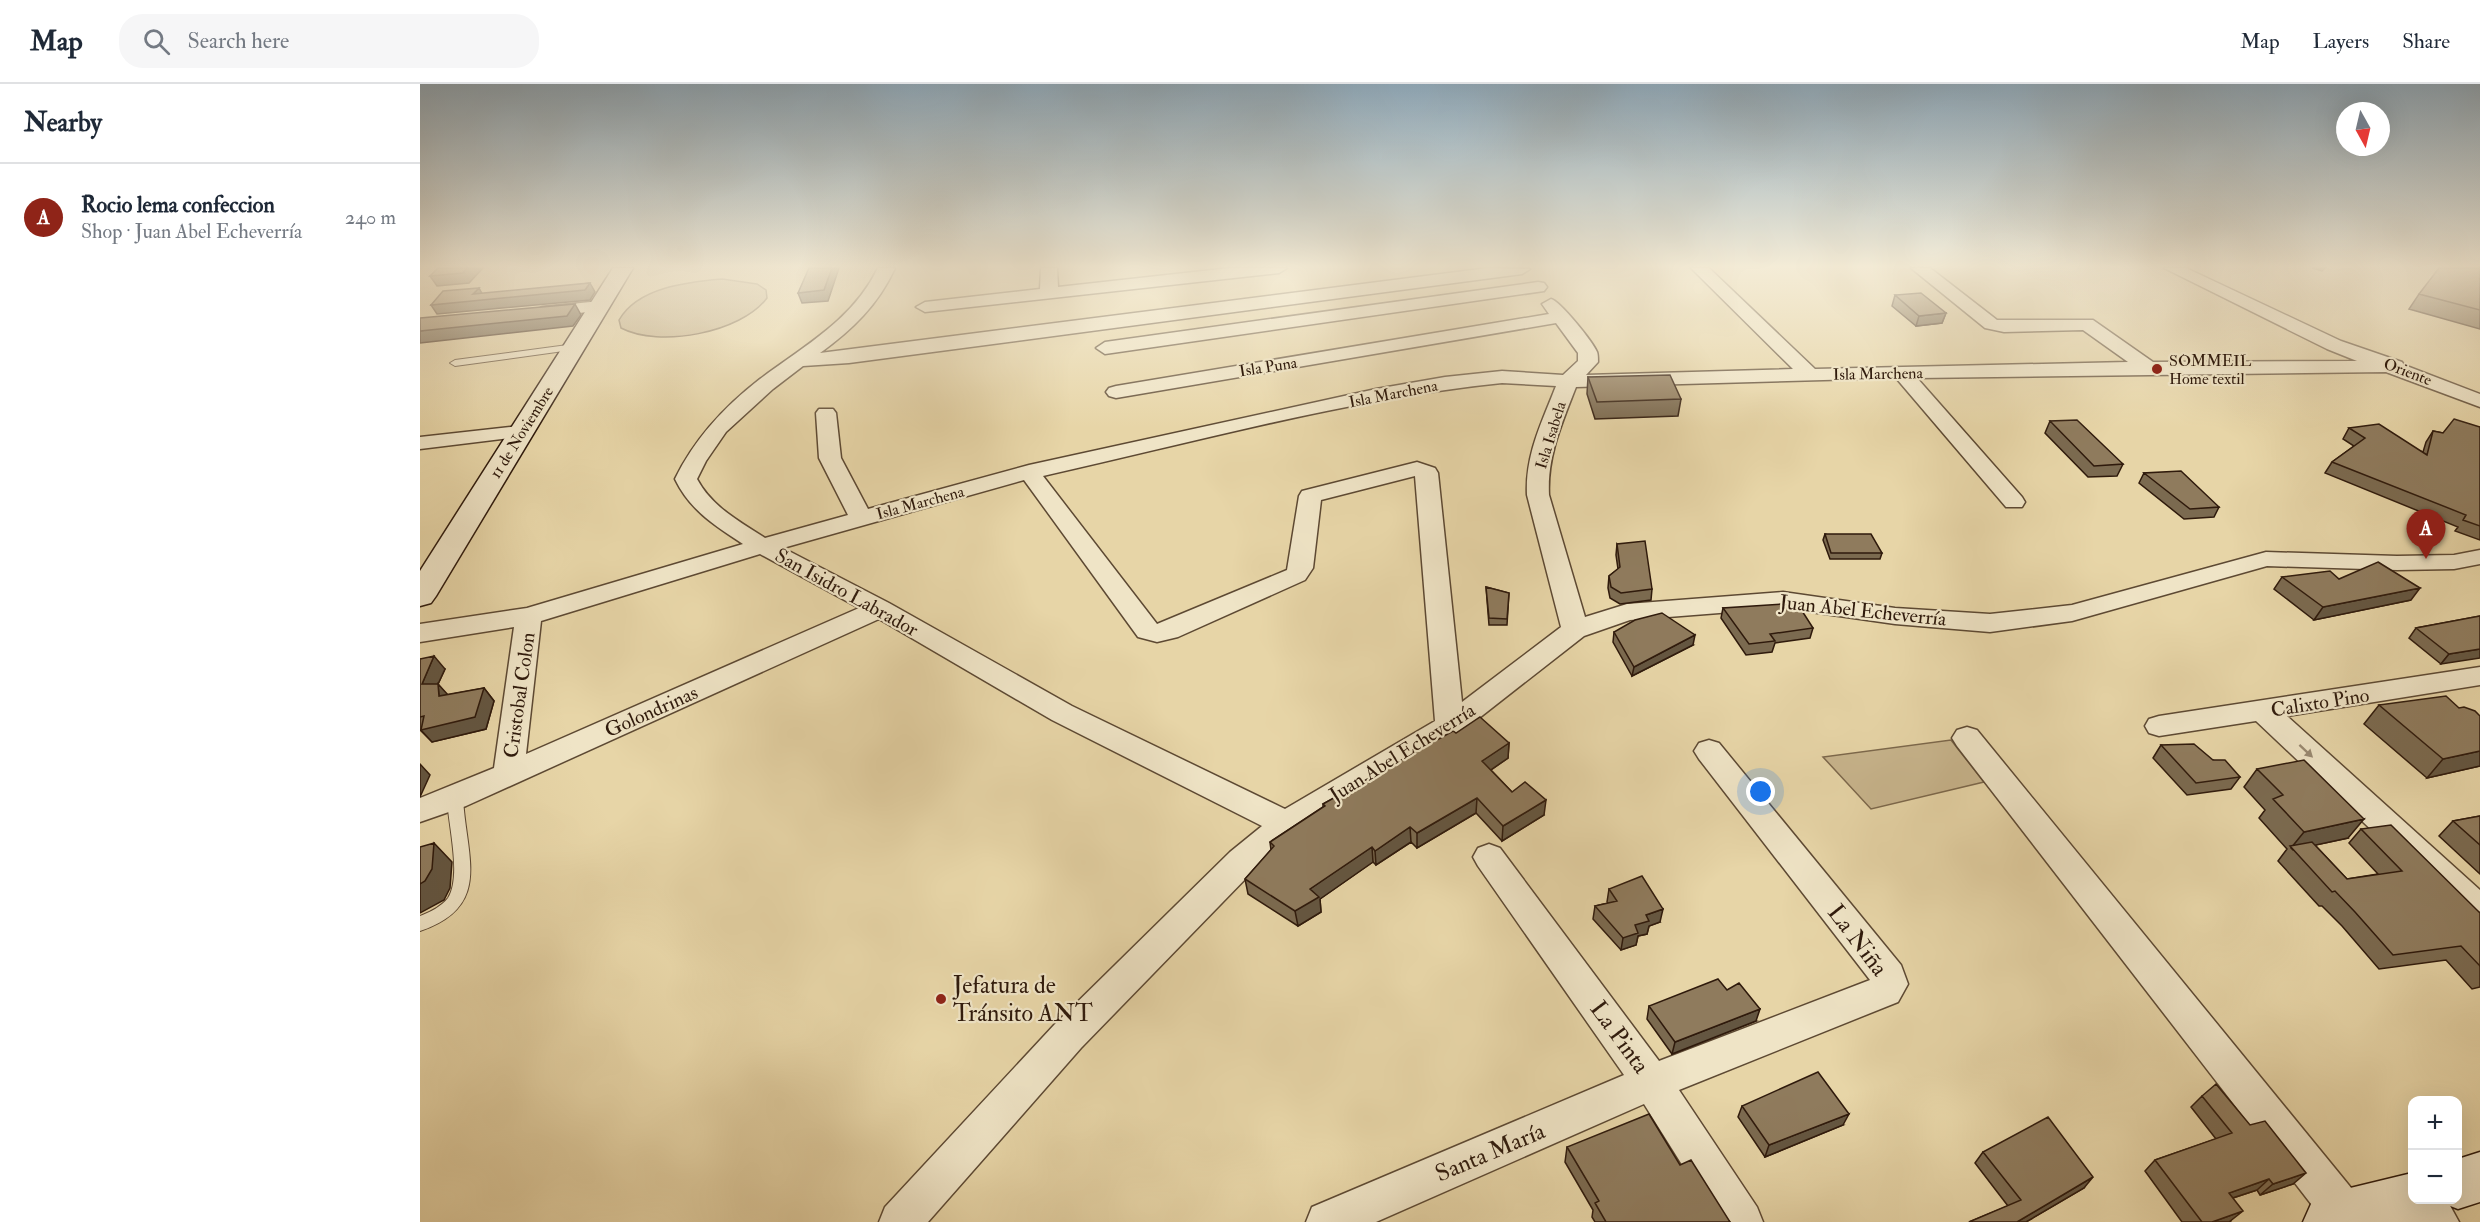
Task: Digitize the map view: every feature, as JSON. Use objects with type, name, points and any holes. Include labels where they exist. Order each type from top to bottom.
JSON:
[{"type":"street","name":"11 de Noviembre","points":[[420,596],[591,321]]},
{"type":"street","name":"San Isidro Labrador","points":[[850,321],[727,417],[695,455],[687,479],[695,497],[713,514],[762,546],[880,609],[1062,713],[1286,824]]},
{"type":"street","points":[[797,361],[849,357],[1125,321]]},
{"type":"street","points":[[1182,321],[1186,337]]},
{"type":"street","points":[[1106,348],[1300,321]]},
{"type":"street","name":"Isla Puna","points":[[1116,392],[1538,321]]},
{"type":"street","name":"Isla Isabela","points":[[1565,321],[1588,353],[1588,362],[1568,381],[1540,454],[1537,477],[1538,495],[1575,630]]},
{"type":"street","points":[[1754,321],[1809,374]]},
{"type":"street","points":[[1987,321],[2004,327],[2087,324],[2147,367]]},
{"type":"street","name":"Oriente","points":[[2284,321],[2334,345],[2395,366],[2480,401]]},
{"type":"street","name":"Isla Marchena","points":[[420,633],[529,616],[762,546],[1029,472],[1376,394],[1445,383],[1502,377],[1568,381],[2147,367],[2395,366]]},
{"type":"street","points":[[1901,372],[2014,502]]},
{"type":"street","points":[[826,413],[830,458],[861,518]]},
{"type":"street","points":[[420,443],[520,432]]},
{"type":"street","points":[[1029,472],[1147,631],[1157,633],[1169,631],[1296,575],[1301,568],[1310,496],[1418,469],[1424,470],[1427,473],[1450,726]]},
{"type":"street","name":"Juan Abel Echeverría","points":[[900,1222],[1068,1036],[1242,861],[1286,824],[1450,726],[1575,630],[1627,612],[1783,600],[1896,616],[1990,623],[2072,613],[2266,559],[2454,562],[2480,557]]},
{"type":"street","name":"Golondrinas","points":[[420,810],[508,775],[880,609]]},
{"type":"street","name":"Cristobal Colon","points":[[508,775],[529,616]]},
{"type":"street","name":"Calixto Pino","points":[[2159,726],[2480,676]]},
{"type":"street","points":[[2263,711],[2480,911]]},
{"type":"street","points":[[1967,738],[2337,1218],[2408,1199]]},
{"type":"street","name":"La Niña","points":[[1652,1082],[1885,991],[1890,984],[1888,976],[1709,751]]},
{"type":"street","name":"La Pinta","points":[[1490,856],[1652,1082],[1743,1222]]},
{"type":"street","name":"Santa María","points":[[1327,1222],[1652,1082]]},
{"type":"street","points":[[2462,1182],[2480,1177]]},
{"type":"street","points":[[2424,1204],[2438,1222]]},
{"type":"lane","points":[[455,363],[575,347]]},
{"type":"lane","points":[[420,924],[447,911],[458,894],[462,874],[455,798]]},
{"type":"shaded area","points":[[619,321],[736,321],[698,334],[677,337],[637,334],[621,328]]},
{"type":"shaded area","points":[[1951,740],[1984,782],[1871,809],[1823,757]]},
{"type":"building","points":[[420,321],[517,321],[420,331]]},
{"type":"building","points":[[1670,375],[1681,399],[1597,402],[1588,377]]},
{"type":"building","points":[[2454,419],[2480,427],[2480,526],[2463,520],[2466,515],[2332,462],[2365,438],[2349,428],[2379,424],[2427,455],[2433,431],[2443,433]]},
{"type":"building","points":[[2077,420],[2123,464],[2094,466],[2050,421]]},
{"type":"building","points":[[2181,471],[2219,507],[2190,509],[2144,473]]},
{"type":"building","points":[[1825,534],[1871,534],[1882,553],[1831,553]]},
{"type":"building","points":[[1645,541],[1652,589],[1621,593],[1611,587],[1609,576],[1620,567],[1617,544]]},
{"type":"building","points":[[2378,562],[2420,588],[2323,607],[2282,577],[2330,571],[2339,579]]},
{"type":"building","points":[[1486,587],[1509,593],[1507,619],[1489,618]]},
{"type":"building","points":[[1797,603],[1813,628],[1770,634],[1775,641],[1749,644],[1723,608]]},
{"type":"building","points":[[1662,613],[1695,635],[1634,667],[1614,632],[1635,620]]},
{"type":"building","points":[[2480,616],[2480,649],[2449,654],[2416,628]]},
{"type":"building","points":[[434,656],[422,684],[438,684],[439,696],[484,688],[475,717],[421,730],[424,716],[420,717],[420,659]]},
{"type":"building","points":[[2446,696],[2459,708],[2464,707],[2475,711],[2480,716],[2480,751],[2443,759],[2379,705]]},
{"type":"building","points":[[1480,717],[1509,743],[1482,761],[1512,792],[1525,782],[1546,800],[1503,826],[1477,798],[1417,833],[1410,827],[1375,851],[1372,847],[1310,889],[1319,897],[1295,911],[1245,879],[1274,846],[1270,842],[1325,806],[1323,804],[1453,731],[1456,733]]},
{"type":"building","points":[[2194,744],[2213,760],[2225,760],[2240,777],[2196,783],[2161,745]]},
{"type":"building","points":[[2304,760],[2364,819],[2304,832],[2273,799],[2283,795],[2257,769]]},
{"type":"building","points":[[2480,816],[2480,845],[2453,821]]},
{"type":"building","points":[[2391,825],[2480,913],[2480,966],[2461,946],[2393,955],[2355,912],[2335,891],[2332,892],[2290,846],[2312,842],[2347,879],[2402,871],[2361,829]]},
{"type":"building","points":[[434,843],[432,869],[425,881],[420,884],[420,847]]},
{"type":"building","points":[[1642,876],[1663,909],[1646,915],[1649,921],[1635,925],[1638,933],[1623,938],[1595,906],[1617,901],[1609,889]]},
{"type":"building","points":[[1718,979],[1727,990],[1739,983],[1760,1009],[1675,1042],[1649,1006]]},
{"type":"building","points":[[1818,1072],[1849,1114],[1769,1145],[1742,1106]]},
{"type":"building","points":[[2216,1084],[2250,1125],[2265,1121],[2306,1173],[2273,1184],[2269,1179],[2229,1193],[2243,1211],[2212,1222],[2202,1222],[2155,1160],[2232,1133],[2202,1096]]},
{"type":"building","points":[[1649,1114],[1680,1165],[1691,1160],[1730,1222],[1606,1222],[1595,1203],[1599,1201],[1567,1147]]},
{"type":"building","points":[[2048,1117],[2093,1177],[2017,1222],[1969,1222],[2021,1200],[1983,1152]]},
{"type":"place","name":"SOMMEIL Home textil","points":[[2157,369]]},
{"type":"place","name":"Rocio lema confeccion","points":[[2426,559]]},
{"type":"place","name":"Jefatura de Tránsito ANT","points":[[941,999]]}]
